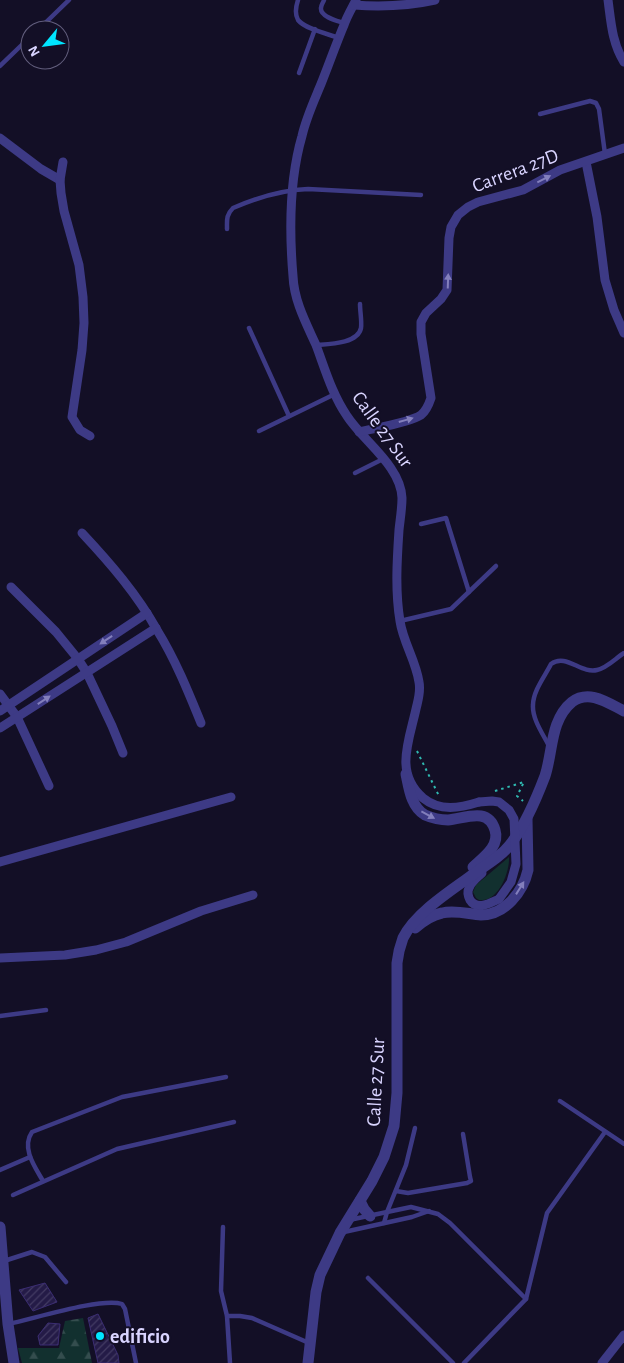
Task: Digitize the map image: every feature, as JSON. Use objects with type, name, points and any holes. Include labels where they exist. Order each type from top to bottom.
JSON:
[{"type":"street","points":[[355,2],[376,6],[396,6],[435,0]]},
{"type":"street","points":[[608,0],[614,41],[624,62]]},
{"type":"street","name":"Calle 27 Sur","points":[[355,2],[344,23],[302,135],[292,190],[290,219],[293,279],[298,303],[335,394],[347,416],[394,473],[400,485],[402,497],[397,566],[400,621],[419,681],[420,692],[406,751],[406,774]]},
{"type":"street","points":[[0,138],[41,169],[60,180]]},
{"type":"street","name":"Carrera 27D","points":[[359,432],[412,419],[422,414],[429,403],[431,398],[421,334],[421,322],[426,313],[441,299],[447,290],[449,238],[451,226],[458,216],[468,207],[478,202],[523,190],[560,170],[624,148]]},
{"type":"street","points":[[63,162],[60,180],[64,211],[79,265],[84,323],[72,417],[80,430],[90,436]]},
{"type":"street","points":[[586,162],[598,217],[605,280],[614,310],[624,333]]},
{"type":"street","points":[[82,533],[111,565],[147,613],[185,684],[201,723]]},
{"type":"street","points":[[11,587],[56,632],[87,672],[123,753]]},
{"type":"street","points":[[0,711],[147,613]]},
{"type":"street","points":[[0,728],[156,628]]},
{"type":"street","points":[[0,694],[17,717],[49,786]]},
{"type":"street","name":"Calle 27 Sur","points":[[308,1363],[316,1292],[320,1276],[340,1233],[372,1181],[384,1157],[392,1134],[398,1093],[397,963],[404,936],[414,921],[426,909],[500,855],[512,841],[536,799],[546,774],[550,748],[557,724],[564,711],[572,702],[582,697],[599,698],[624,711]]},
{"type":"street","points":[[406,774],[411,785],[419,795],[436,806],[458,808],[480,802],[500,802],[509,810],[514,819],[516,864],[511,882],[494,906],[482,914]]},
{"type":"street","points":[[406,774],[414,802],[425,815],[446,820],[477,815],[491,822],[495,829],[495,844],[492,849],[426,909]]},
{"type":"street","points":[[0,862],[231,797]]},
{"type":"street","points":[[401,944],[412,930],[441,913],[495,913],[512,899],[521,888],[528,870],[527,815]]},
{"type":"street","points":[[499,899],[479,906],[474,904],[468,893],[469,887],[500,855]]},
{"type":"street","points":[[462,884],[457,890],[455,900],[460,910],[465,913]]},
{"type":"street","points":[[0,958],[65,955],[96,950],[126,942],[201,911],[253,896]]},
{"type":"street","points":[[360,1201],[364,1210],[370,1216]]},
{"type":"street","points":[[0,1227],[8,1324],[14,1363]]},
{"type":"street","points":[[602,1363],[624,1335]]},
{"type":"lane","points":[[48,20],[69,0]]},
{"type":"lane","points":[[298,0],[296,7],[298,20],[339,38]]},
{"type":"lane","points":[[324,0],[321,8],[322,12],[344,23]]},
{"type":"lane","points":[[298,73],[315,29]]},
{"type":"lane","points":[[0,66],[20,47]]},
{"type":"lane","points":[[540,114],[590,100],[596,103],[599,109],[605,155]]},
{"type":"lane","points":[[227,229],[226,219],[228,213],[233,208],[292,190],[308,189],[421,195]]},
{"type":"lane","points":[[316,345],[339,342],[358,336],[360,330],[360,304]]},
{"type":"lane","points":[[249,328],[289,416]]},
{"type":"lane","points":[[259,431],[335,394]]},
{"type":"lane","points":[[355,473],[383,459]]},
{"type":"lane","points":[[421,524],[446,518],[469,592]]},
{"type":"lane","points":[[400,621],[451,609],[496,566]]},
{"type":"lane","points":[[550,748],[536,720],[533,704],[535,694],[551,664],[561,660],[590,671],[598,670],[624,653]]},
{"type":"lane","points":[[0,1016],[46,1010]]},
{"type":"lane","points":[[43,1181],[30,1157],[28,1144],[29,1136],[32,1132],[122,1097],[226,1077]]},
{"type":"lane","points":[[560,1101],[624,1144]]},
{"type":"lane","points":[[13,1195],[118,1149],[234,1122]]},
{"type":"lane","points":[[384,1223],[406,1164],[414,1128]]},
{"type":"lane","points":[[464,1363],[526,1299],[547,1214],[605,1132]]},
{"type":"lane","points":[[396,1191],[408,1193],[468,1184],[471,1181],[463,1134]]},
{"type":"lane","points":[[0,1170],[30,1157]]},
{"type":"lane","points":[[347,1221],[411,1207],[438,1214],[450,1222],[526,1299]]},
{"type":"lane","points":[[340,1233],[412,1218],[429,1211]]},
{"type":"lane","points":[[223,1227],[220,1282],[227,1316],[230,1363]]},
{"type":"lane","points":[[2,1262],[32,1252],[45,1257],[66,1282]]},
{"type":"lane","points":[[368,1278],[453,1363]]},
{"type":"lane","points":[[8,1324],[87,1305],[116,1301],[122,1304],[125,1309],[136,1363]]},
{"type":"lane","points":[[227,1316],[252,1318],[309,1344]]},
{"type":"path","points":[[415,747],[438,795],[444,800]]},
{"type":"path","points":[[513,786],[524,782],[517,796],[523,801]]},
{"type":"green space","points":[[509,857],[505,878],[497,892],[486,900],[476,898],[473,892],[476,885]]},
{"type":"green space","points":[[83,1318],[92,1363],[22,1363],[18,1348],[59,1348],[65,1321]]},
{"type":"building","name":"edificio","points":[[45,1283],[57,1302],[33,1311],[19,1290]]},
{"type":"building","name":"edificio","points":[[98,1314],[118,1355],[119,1363],[98,1363],[88,1318]]},
{"type":"building","points":[[48,1323],[60,1324],[58,1345],[40,1345],[38,1336]]},
{"type":"place","name":"edificio","points":[[100,1336]]}]
